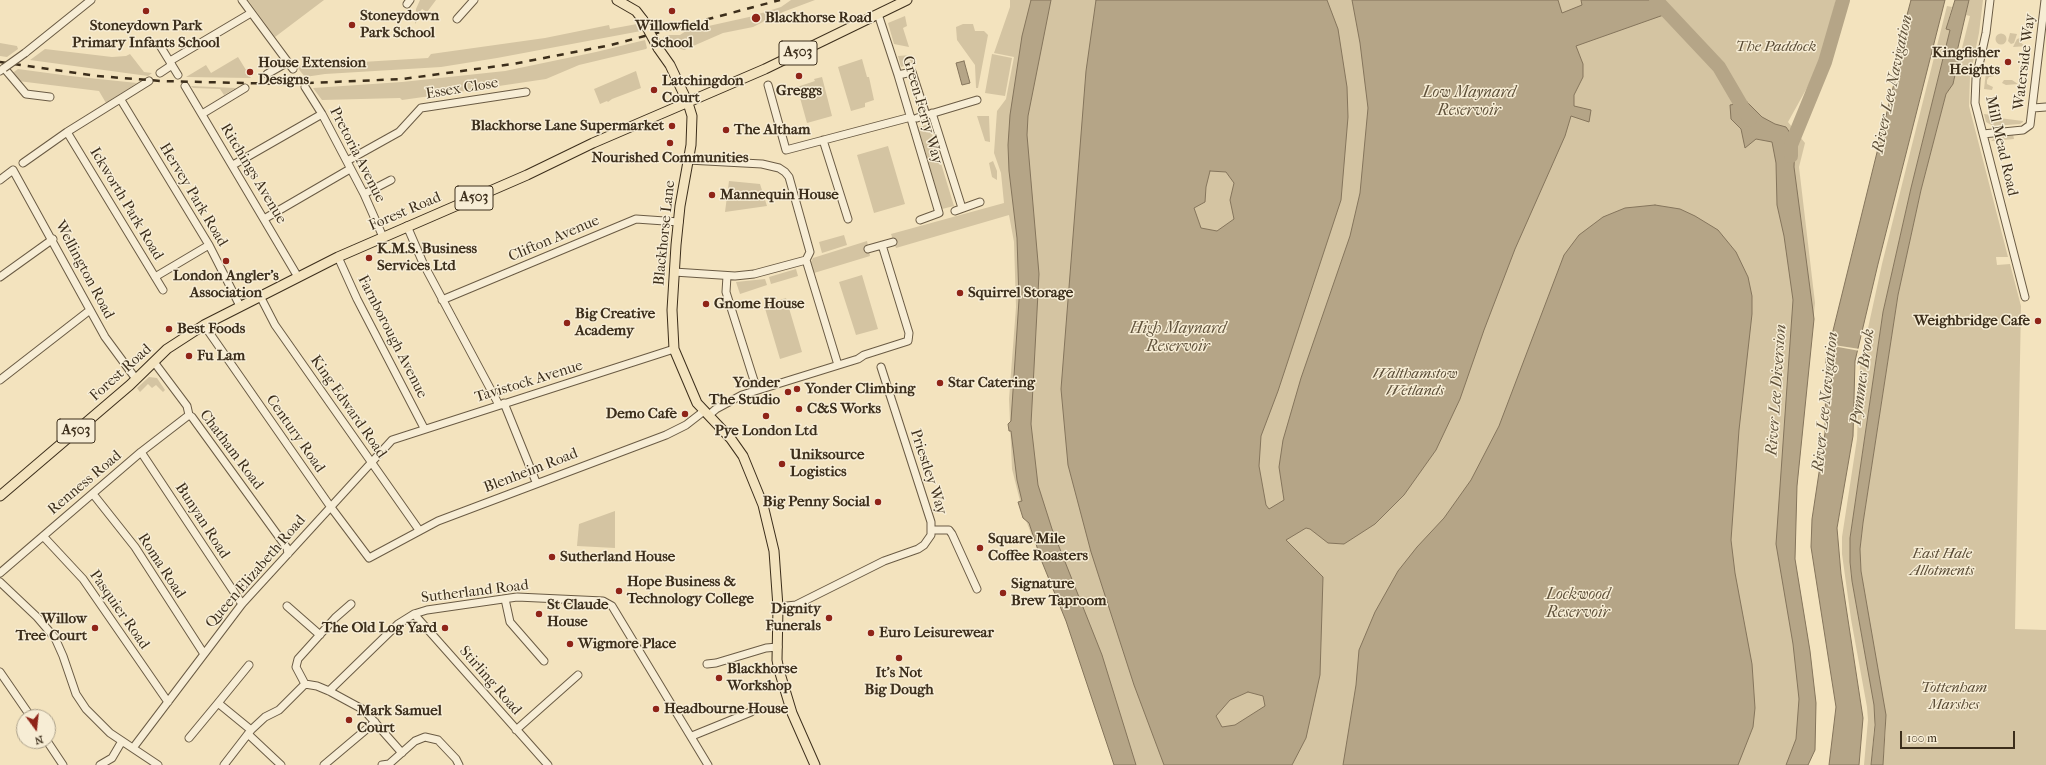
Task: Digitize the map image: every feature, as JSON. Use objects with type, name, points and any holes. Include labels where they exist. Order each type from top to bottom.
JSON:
[{"type":"main road","points":[[617,0],[636,11],[643,20],[658,48],[670,65],[688,103]]},
{"type":"main road","name":"Forest Road","points":[[0,496],[136,379],[176,342],[204,325],[298,277],[383,237],[527,175],[593,143],[765,69],[907,0]]},
{"type":"main road","name":"Blackhorse Lane","points":[[688,103],[692,119],[674,272],[672,310],[674,349],[687,384],[697,403],[738,448],[760,497],[772,540],[778,606],[777,660],[784,691],[815,765]]},
{"type":"street","points":[[50,97],[26,94],[2,69],[91,0]]},
{"type":"street","points":[[242,0],[293,69]]},
{"type":"street","points":[[457,19],[474,0]]},
{"type":"street","name":"Mill Mead Road","points":[[1990,0],[1986,33],[1975,90],[1976,110],[2025,297]]},
{"type":"street","name":"Waterside Way","points":[[1983,134],[2025,130],[2030,125],[2045,0]]},
{"type":"street","points":[[160,73],[171,63],[251,13]]},
{"type":"street","name":"Green Ferry Way","points":[[878,14],[898,75],[914,117],[939,213],[920,220]]},
{"type":"street","points":[[159,44],[178,75]]},
{"type":"street","points":[[267,74],[288,62]]},
{"type":"street","points":[[898,75],[912,72],[929,114],[958,210],[980,202]]},
{"type":"street","points":[[23,163],[47,145],[121,100],[149,81]]},
{"type":"street","points":[[768,85],[786,150],[929,114],[977,100]]},
{"type":"street","name":"Ritchings Avenue","points":[[185,86],[298,277]]},
{"type":"street","name":"Pretoria Avenue","points":[[305,87],[322,114],[347,161],[364,194],[383,237]]},
{"type":"street","points":[[202,114],[245,88]]},
{"type":"street","name":"Essex Close","points":[[347,161],[399,132],[421,108],[526,92]]},
{"type":"street","name":"Hervey Park Road","points":[[121,100],[209,245],[240,306]]},
{"type":"street","points":[[2033,108],[2046,107]]},
{"type":"street","points":[[233,165],[322,114]]},
{"type":"street","name":"Ickworth Park Road","points":[[67,132],[163,290]]},
{"type":"street","points":[[824,140],[848,219]]},
{"type":"street","points":[[674,272],[727,276],[766,272],[806,260],[810,255],[810,247],[789,177],[785,172],[779,168],[762,164],[688,160]]},
{"type":"street","points":[[264,219],[350,169]]},
{"type":"street","name":"Wellington Road","points":[[0,180],[13,170],[53,239],[105,337],[136,379]]},
{"type":"street","points":[[364,194],[391,180]]},
{"type":"street","name":"Clifton Avenue","points":[[442,300],[636,220],[679,222]]},
{"type":"street","points":[[407,226],[423,263],[442,300],[502,404],[536,482]]},
{"type":"street","points":[[0,277],[53,239]]},
{"type":"street","points":[[868,249],[892,242]]},
{"type":"street","points":[[155,277],[209,245]]},
{"type":"street","name":"Blenheim Road","points":[[367,557],[369,558],[419,530],[536,482],[666,435],[742,395],[858,359],[864,355],[908,341],[909,337],[882,245]]},
{"type":"street","name":"Farnborough Avenue","points":[[338,258],[357,299],[424,428]]},
{"type":"street","points":[[806,260],[838,365]]},
{"type":"street","points":[[727,276],[726,292],[757,390]]},
{"type":"street","name":"King Edward Road","points":[[260,296],[275,325],[419,530]]},
{"type":"street","points":[[0,380],[90,310]]},
{"type":"street","name":"Century Road","points":[[204,325],[367,557]]},
{"type":"street","name":"Tavistock Avenue","points":[[392,440],[424,428],[674,349]]},
{"type":"street","name":"Chatham Road","points":[[154,362],[187,406],[189,415],[192,417],[287,548],[288,554]]},
{"type":"street","name":"Priestley Way","points":[[778,606],[796,604],[884,561],[918,548],[928,540],[932,530],[931,522],[881,367]]},
{"type":"street","name":"Renness Road","points":[[0,573],[141,452],[189,415]]},
{"type":"street","name":"Queen Elizabeth Road","points":[[133,748],[242,604],[330,506],[392,440]]},
{"type":"street","name":"Bunyan Road","points":[[141,452],[242,604]]},
{"type":"street","name":"Roma Road","points":[[92,494],[135,547],[204,654]]},
{"type":"street","points":[[932,530],[949,530],[977,589]]},
{"type":"street","name":"Pasquier Road","points":[[43,536],[83,579],[162,697],[168,702]]},
{"type":"street","points":[[0,582],[47,627],[61,650],[73,686],[80,701],[103,726],[122,741],[158,765]]},
{"type":"street","name":"Sutherland Road","points":[[329,691],[398,624],[414,614],[427,610],[505,599],[537,597],[603,601],[612,606],[692,736],[708,765]]},
{"type":"street","points":[[505,599],[510,622],[544,661]]},
{"type":"street","points":[[305,684],[296,667],[298,659],[351,604]]},
{"type":"street","points":[[287,606],[320,635]]},
{"type":"street","name":"Stirling Road","points":[[414,614],[548,765]]},
{"type":"street","points":[[707,664],[716,664],[766,648],[778,647]]},
{"type":"street","points":[[189,738],[248,664]]},
{"type":"street","points":[[0,672],[25,709]]},
{"type":"street","points":[[516,730],[578,675]]},
{"type":"street","points":[[305,684],[317,686],[329,691],[357,706],[374,722],[402,753]]},
{"type":"street","points":[[224,765],[249,732],[265,717],[279,710],[305,684]]},
{"type":"street","points":[[218,703],[281,765]]},
{"type":"street","points":[[692,736],[751,712]]},
{"type":"street","points":[[324,765],[347,744],[355,740],[374,722]]},
{"type":"street","points":[[382,765],[389,764],[420,738],[431,738],[438,740],[459,765]]},
{"type":"street","points":[[100,765],[112,758],[122,741]]},
{"type":"street","points":[[52,749],[63,765]]},
{"type":"green space","points":[[248,0],[324,0],[275,37]]},
{"type":"green space","points":[[420,0],[436,0],[427,12],[422,9],[419,13],[421,15],[415,24],[416,9]]},
{"type":"green space","points":[[791,0],[815,0],[783,12],[753,27],[723,33],[684,50],[666,44],[663,37],[668,35],[680,35],[686,31],[749,17],[781,7]]},
{"type":"green space","name":"Walthamstow Wetlands","points":[[1010,0],[1836,0],[1818,68],[1788,122],[1805,143],[1799,167],[1815,303],[1797,486],[1795,559],[1810,651],[1816,703],[1815,750],[1808,765],[1115,765],[1083,664],[1023,513],[1012,469],[1009,399],[1016,307],[1014,242],[1009,215],[896,248],[891,234],[1004,203],[1001,173],[994,153],[997,111],[1006,99],[1014,57],[994,53],[1010,7]]},
{"type":"green space","points":[[1969,0],[1983,0],[1979,33],[1970,77],[1969,106],[2008,257],[1996,257],[1997,265],[2010,264],[2021,306],[2015,629],[2046,630],[2046,765],[1883,765],[1886,726],[1861,571],[1860,549],[1898,295],[1921,190],[1946,94],[1953,84],[1970,16],[1966,15]]},
{"type":"green space","points":[[1947,6],[1952,7],[1946,29],[1950,30],[1911,188],[1883,312],[1850,538],[1852,581],[1873,694],[1875,715],[1871,765],[1864,765],[1868,720],[1867,707],[1851,619],[1842,554],[1842,537],[1857,439],[1860,365],[1882,264]]},
{"type":"green space","points":[[905,16],[907,26],[903,28],[909,47],[894,44],[888,23]]},
{"type":"green space","points":[[637,24],[641,31],[441,67],[325,74],[305,77],[296,66],[428,58],[431,54],[545,38],[609,25],[610,29]]},
{"type":"green space","points":[[963,24],[973,24],[975,31],[984,31],[988,35],[978,88],[976,88],[975,65],[957,40],[956,27]]},
{"type":"green space","points":[[2010,33],[2017,34],[2014,43],[2011,44],[2008,41]]},
{"type":"green space","points":[[1999,34],[2003,34],[2005,35],[2005,43],[1999,44],[1996,41],[1996,37]]},
{"type":"green space","points":[[2020,38],[2022,44],[2027,46],[2013,47],[2017,39]]},
{"type":"green space","points":[[645,40],[646,49],[579,65],[546,79],[445,94],[402,100],[400,98],[322,100],[313,88],[402,82],[505,71]]},
{"type":"green space","points":[[0,43],[17,46],[18,49],[7,57],[0,56]]},
{"type":"green space","points":[[45,49],[112,57],[126,56],[130,54],[144,72],[152,73],[148,76],[30,60]]},
{"type":"green space","points":[[992,54],[1012,58],[1005,96],[985,93]]},
{"type":"green space","points":[[912,55],[914,63],[901,67],[898,56]]},
{"type":"green space","points":[[238,57],[251,78],[186,77],[206,65],[211,73]]},
{"type":"green space","points":[[862,59],[867,77],[869,77],[874,100],[865,103],[865,107],[851,111],[838,67]]},
{"type":"green space","points":[[18,69],[137,83],[106,103],[99,91],[18,81],[11,74]]},
{"type":"green space","points":[[636,71],[641,88],[600,104],[594,89]]},
{"type":"green space","points":[[1986,72],[1994,73],[1994,76],[1989,77],[1987,80],[1987,84],[1993,87],[1992,90],[1984,89]]},
{"type":"green space","points":[[822,77],[832,116],[807,123],[797,87]]},
{"type":"green space","points":[[2004,80],[2012,80],[2018,84],[2006,85],[2002,83]]},
{"type":"green space","points":[[191,86],[236,88],[224,95],[220,89],[193,88]]},
{"type":"green space","points":[[1984,114],[2023,122],[2020,124],[1993,126],[1986,122]]},
{"type":"green space","points":[[977,116],[989,116],[990,142],[985,141]]},
{"type":"green space","points":[[929,124],[954,206],[942,209],[918,127]]},
{"type":"green space","points":[[2013,134],[2014,139],[1991,141],[1997,136]]},
{"type":"green space","points":[[888,146],[905,204],[874,213],[857,155]]},
{"type":"green space","points":[[993,161],[997,171],[997,180],[992,177],[989,163]]},
{"type":"green space","points":[[729,181],[760,184],[767,206],[725,212]]},
{"type":"green space","points":[[844,235],[847,245],[822,253],[819,242]]},
{"type":"green space","points":[[867,241],[870,256],[814,273],[811,262],[813,258]]},
{"type":"green space","points":[[796,269],[798,276],[771,284],[769,277]]},
{"type":"green space","points":[[862,275],[878,329],[856,335],[839,282]]},
{"type":"green space","points":[[765,279],[767,285],[740,294],[736,282]]},
{"type":"green space","points":[[786,298],[802,352],[780,359],[764,305]]},
{"type":"green space","points":[[149,377],[157,378],[165,390],[163,392],[156,385],[152,388],[148,384],[140,392],[137,388]]},
{"type":"green space","points":[[615,511],[615,548],[577,546],[579,524]]},
{"type":"water","points":[[1031,0],[1051,0],[1028,116],[1027,135],[1039,274],[1031,424],[1038,485],[1052,529],[1102,655],[1136,765],[1114,765],[1066,621],[1042,562],[1029,523],[1023,518],[1018,502],[1022,501],[1017,480],[1011,431],[1009,431],[1008,424],[1011,421],[1019,300],[1017,238],[1009,171],[1008,145],[1010,115],[1022,36]]},
{"type":"water","name":"High Maynard Reservoir","points":[[1096,0],[1327,0],[1338,29],[1347,87],[1348,117],[1341,200],[1278,391],[1261,436],[1259,466],[1266,505],[1269,509],[1284,500],[1279,467],[1283,440],[1301,378],[1350,236],[1360,193],[1368,108],[1360,43],[1352,0],[1558,0],[1562,13],[1582,5],[1581,0],[1662,0],[1672,12],[1576,46],[1583,64],[1583,77],[1574,95],[1574,106],[1591,110],[1589,122],[1571,116],[1565,136],[1515,249],[1484,330],[1460,399],[1436,450],[1404,495],[1375,524],[1344,544],[1328,543],[1310,529],[1306,528],[1286,540],[1323,577],[1320,675],[1306,738],[1292,765],[1164,765],[1134,685],[1091,552],[1068,465],[1061,389],[1086,71]],"holes":[[[1210,171],[1226,172],[1234,183],[1230,200],[1234,219],[1217,231],[1201,228],[1194,208],[1205,202],[1206,187]],[[1248,692],[1263,696],[1265,706],[1235,725],[1222,727],[1216,716],[1230,700]]]},
{"type":"water","name":"River Lee Navigation","points":[[1911,0],[1945,0],[1855,361],[1853,436],[1837,528],[1841,574],[1863,718],[1859,765],[1829,765],[1836,707],[1811,547],[1812,519],[1825,433],[1826,359],[1903,47],[1899,45]]},
{"type":"water","points":[[1955,0],[1969,0],[1956,56],[1959,57],[1953,84],[1946,94],[1921,190],[1898,295],[1860,549],[1861,571],[1886,715],[1883,765],[1871,765],[1875,725],[1874,705],[1852,581],[1850,538],[1883,312],[1911,188],[1950,30],[1946,29]]},
{"type":"water","points":[[964,61],[970,83],[962,85],[956,63]]},
{"type":"water","points":[[1747,102],[1762,117],[1775,124],[1786,127],[1795,140],[1794,167],[1814,319],[1797,486],[1795,559],[1810,651],[1816,703],[1815,750],[1808,765],[1786,765],[1796,739],[1799,699],[1793,644],[1776,544],[1793,300],[1784,236],[1777,205],[1776,163],[1772,142],[1756,139],[1745,148],[1741,129],[1731,119],[1730,105]]},
{"type":"water","name":"Lockwood Reservoir","points":[[1655,205],[1680,209],[1718,230],[1736,252],[1748,277],[1752,296],[1752,314],[1739,430],[1731,540],[1735,573],[1752,664],[1755,708],[1753,727],[1738,765],[1343,765],[1356,685],[1359,650],[1375,612],[1398,571],[1417,547],[1444,518],[1471,480],[1499,426],[1564,255],[1579,235],[1603,217],[1625,208]]},
{"type":"pier","points":[[1827,345],[1860,349],[1860,351]]},
{"type":"waterway","points":[[1656,0],[1719,67],[1750,120]]},
{"type":"waterway","name":"River Lee Diversion","points":[[1791,156],[1791,145],[1825,62],[1843,0]]},
{"type":"railway","points":[[0,62],[97,76],[161,81],[286,84],[403,79],[513,64],[611,45],[780,0]]},
{"type":"place","name":"Stoneydown Park Primary Infants School","points":[[146,11]]},
{"type":"place","name":"Willowfield School","points":[[672,11]]},
{"type":"place","name":"Blackhorse Road","points":[[756,18]]},
{"type":"place","name":"Stoneydown Park School","points":[[352,25]]},
{"type":"place","name":"Kingfisher Heights","points":[[2008,62]]},
{"type":"place","name":"House Extension Designs","points":[[250,72]]},
{"type":"place","name":"Greggs","points":[[799,76]]},
{"type":"place","name":"Latchingdon Court","points":[[654,90]]},
{"type":"place","name":"Blackhorse Lane Supermarket","points":[[672,126]]},
{"type":"place","name":"The Altham","points":[[726,130]]},
{"type":"place","name":"Nourished Communities","points":[[670,143]]},
{"type":"place","name":"Mannequin House","points":[[712,195]]},
{"type":"place","name":"K.M.S. Business Services Ltd","points":[[369,258]]},
{"type":"place","name":"London Angler's Association","points":[[226,261]]},
{"type":"place","name":"Squirrel Storage","points":[[960,293]]},
{"type":"place","name":"Gnome House","points":[[706,304]]},
{"type":"place","name":"Weighbridge Cafe","points":[[2038,321]]},
{"type":"place","name":"Big Creative Academy","points":[[567,323]]},
{"type":"place","name":"Best Foods","points":[[169,329]]},
{"type":"place","name":"Fu Lam","points":[[189,356]]},
{"type":"place","name":"Star Catering","points":[[940,383]]},
{"type":"place","name":"Yonder Climbing","points":[[797,389]]},
{"type":"place","name":"Yonder The Studio","points":[[788,392]]},
{"type":"place","name":"C&S Works","points":[[799,409]]},
{"type":"place","name":"Demo Cafe","points":[[685,414]]},
{"type":"place","name":"Pye London Ltd","points":[[766,416]]},
{"type":"place","name":"Uniksource Logistics","points":[[782,464]]},
{"type":"place","name":"Big Penny Social","points":[[878,502]]},
{"type":"place","name":"Square Mile Coffee Roasters","points":[[980,548]]},
{"type":"place","name":"Sutherland House","points":[[552,557]]},
{"type":"place","name":"Hope Business & Technology College","points":[[619,591]]},
{"type":"place","name":"Signature Brew Taproom","points":[[1003,593]]},
{"type":"place","name":"St Claude House","points":[[539,614]]},
{"type":"place","name":"Dignity Funerals","points":[[829,618]]},
{"type":"place","name":"Willow Tree Court","points":[[95,628]]},
{"type":"place","name":"The Old Log Yard","points":[[445,628]]},
{"type":"place","name":"Euro Leisurewear","points":[[871,633]]},
{"type":"place","name":"Wigmore Place","points":[[570,644]]},
{"type":"place","name":"It's Not Big Dough","points":[[899,658]]},
{"type":"place","name":"Blackhorse Workshop","points":[[719,678]]},
{"type":"place","name":"Headbourne House","points":[[656,709]]},
{"type":"place","name":"Mark Samuel Court","points":[[349,720]]},
{"type":"park label","name":"The Paddock","points":[[1776,47]]},
{"type":"park label","name":"East Hale Allotments","points":[[1942,562]]},
{"type":"park label","name":"Tottenham Marshes","points":[[1954,696]]},
{"type":"water label","name":"Low Maynard Reservoir","points":[[1469,102]]},
{"type":"water label","name":"Pymmes Brook","points":[[1863,377]]}]
